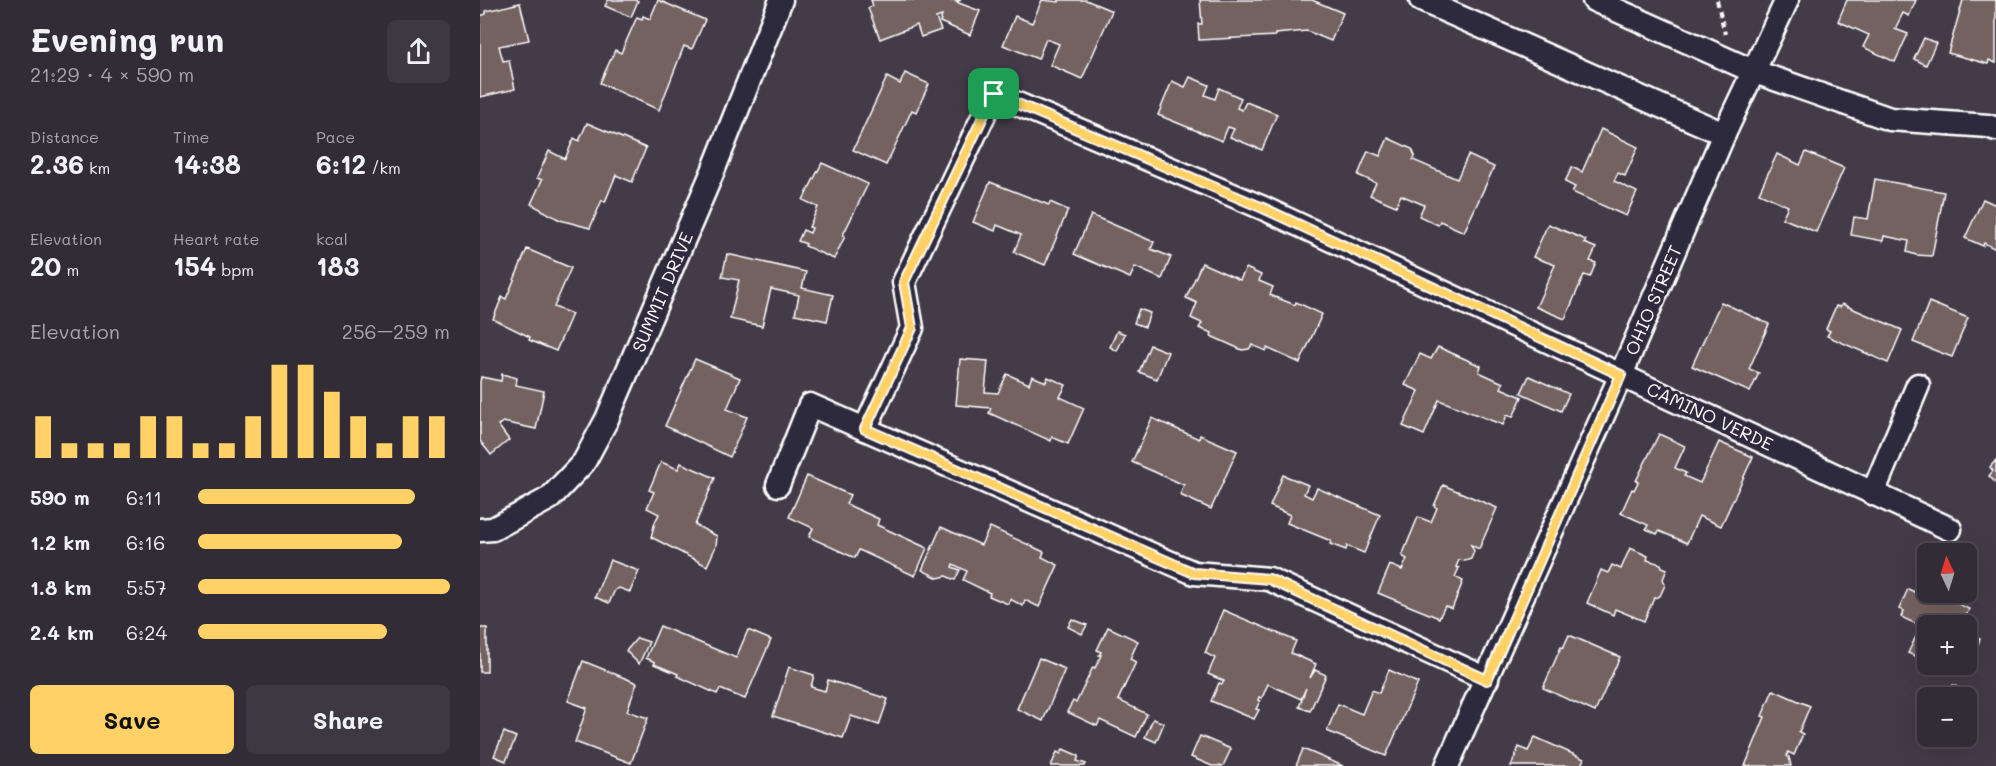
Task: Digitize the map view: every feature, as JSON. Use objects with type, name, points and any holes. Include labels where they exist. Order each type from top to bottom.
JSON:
[{"type":"street","name":"SUMMIT DRIVE","points":[[480,530],[493,529],[550,498],[584,462],[607,419],[690,225],[781,0]]},
{"type":"street","points":[[1422,0],[1724,134]]},
{"type":"street","points":[[1594,0],[1755,72],[1890,119],[1988,126],[1996,129]]},
{"type":"street","name":"OHIO STREET","points":[[1447,766],[1621,375],[1724,134],[1787,0]]},
{"type":"street","name":"CAMINO VERDE","points":[[865,429],[912,328],[904,282],[994,94],[1263,208],[1950,529]]},
{"type":"street","points":[[1873,493],[1918,385]]},
{"type":"street","points":[[778,485],[810,405],[1194,573],[1269,579],[1487,680]]},
{"type":"building","points":[[608,0],[638,1],[631,17],[605,6]]},
{"type":"building","points":[[658,0],[705,20],[692,49],[684,46],[659,110],[600,83],[615,50],[621,53],[637,17],[642,19],[643,16],[650,19]]},
{"type":"building","points":[[871,0],[961,0],[956,2],[980,11],[970,35],[940,22],[942,16],[936,18],[941,30],[921,37],[917,25],[880,39],[868,8],[873,6]]},
{"type":"building","points":[[1042,0],[1059,2],[1059,0],[1086,0],[1112,11],[1082,79],[1050,65],[1059,44],[1046,39],[1038,59],[1003,45],[1015,16],[1032,23]]},
{"type":"building","points":[[1200,0],[1312,0],[1343,13],[1331,41],[1307,31],[1275,34],[1275,36],[1199,40],[1198,24],[1202,24]]},
{"type":"building","points":[[1847,0],[1916,0],[1909,16],[1903,13],[1895,29],[1908,34],[1895,62],[1863,47],[1869,35],[1838,21]]},
{"type":"building","points":[[1963,0],[1996,0],[1996,63],[1989,60],[1988,64],[1948,53]]},
{"type":"building","points":[[520,3],[529,40],[499,46],[503,61],[509,60],[515,89],[480,97],[480,16],[486,14],[486,11]]},
{"type":"building","points":[[1924,38],[1936,43],[1926,65],[1914,59]]},
{"type":"building","points":[[905,73],[929,84],[916,112],[912,110],[886,165],[853,150],[887,77],[900,84]]},
{"type":"building","points":[[1190,77],[1209,85],[1205,95],[1215,99],[1219,88],[1241,98],[1237,108],[1242,110],[1246,102],[1277,114],[1262,150],[1230,137],[1234,129],[1228,127],[1222,141],[1158,115],[1172,81],[1185,87]]},
{"type":"building","points":[[587,123],[646,148],[632,182],[616,175],[605,202],[602,200],[590,228],[560,220],[531,204],[542,180],[537,178],[549,151],[565,159],[574,138],[579,141]]},
{"type":"building","points":[[1601,129],[1638,147],[1625,176],[1618,173],[1614,181],[1637,192],[1626,216],[1572,192],[1575,187],[1565,182],[1572,167],[1582,172]]},
{"type":"building","points":[[1388,138],[1412,149],[1415,156],[1413,160],[1457,179],[1468,155],[1494,167],[1464,232],[1440,221],[1438,225],[1419,216],[1424,205],[1401,195],[1396,206],[1370,195],[1376,183],[1358,175],[1368,151],[1380,156]]},
{"type":"building","points":[[1806,152],[1844,168],[1816,232],[1782,218],[1788,206],[1759,193],[1777,154],[1800,165]]},
{"type":"building","points":[[822,163],[868,184],[834,259],[798,241],[803,230],[810,233],[812,228],[809,227],[818,207],[803,200]]},
{"type":"building","points":[[1875,179],[1944,192],[1932,256],[1907,252],[1909,241],[1884,236],[1883,241],[1851,235],[1854,217],[1868,219]]},
{"type":"building","points":[[990,182],[1068,210],[1045,265],[1014,252],[1021,235],[997,225],[995,231],[973,222]]},
{"type":"building","points":[[1983,199],[1996,205],[1996,249],[1965,238]]},
{"type":"building","points":[[1091,215],[1154,242],[1151,249],[1171,257],[1162,279],[1135,267],[1130,278],[1074,254]]},
{"type":"building","points":[[1548,224],[1586,240],[1584,243],[1596,248],[1590,261],[1596,263],[1590,277],[1584,275],[1565,319],[1536,307],[1555,265],[1533,257]]},
{"type":"building","points":[[527,249],[571,268],[554,307],[572,314],[556,351],[529,340],[530,337],[493,319],[502,297],[506,299]]},
{"type":"building","points":[[727,254],[806,272],[802,288],[833,295],[827,321],[795,314],[799,295],[771,289],[762,326],[730,319],[739,280],[722,277]]},
{"type":"building","points":[[1202,263],[1240,280],[1246,268],[1261,275],[1259,281],[1273,287],[1270,295],[1295,305],[1296,302],[1322,314],[1300,363],[1267,348],[1266,351],[1252,345],[1249,349],[1242,350],[1199,328],[1202,323],[1191,318],[1197,303],[1186,298]]},
{"type":"building","points":[[1721,302],[1769,324],[1749,369],[1759,373],[1750,392],[1692,366]]},
{"type":"building","points":[[1929,302],[1968,318],[1952,357],[1913,342]]},
{"type":"building","points":[[1842,304],[1902,330],[1888,363],[1827,336],[1830,331],[1826,329],[1836,306],[1840,307]]},
{"type":"building","points":[[1139,309],[1150,313],[1145,327],[1134,323]]},
{"type":"building","points":[[1117,331],[1125,334],[1117,351],[1110,347]]},
{"type":"building","points":[[1150,345],[1168,352],[1157,379],[1139,372]]},
{"type":"building","points":[[1438,347],[1481,366],[1479,372],[1503,383],[1501,388],[1522,397],[1513,417],[1507,415],[1503,425],[1439,400],[1424,435],[1403,426],[1419,391],[1405,385],[1420,354],[1431,359]]},
{"type":"building","points":[[695,359],[740,378],[727,409],[747,417],[730,457],[665,426]]},
{"type":"building","points":[[960,359],[988,361],[985,392],[998,393],[1007,374],[1029,384],[1032,376],[1046,382],[1048,377],[1066,385],[1060,397],[1084,408],[1068,444],[1052,437],[1051,441],[989,413],[991,408],[956,405]]},
{"type":"building","points":[[502,374],[517,378],[516,385],[544,391],[536,429],[503,422],[498,425],[509,440],[491,455],[480,441],[480,382],[481,377],[501,381]]},
{"type":"building","points":[[1529,376],[1569,394],[1561,411],[1521,393]]},
{"type":"building","points":[[1152,418],[1199,439],[1200,435],[1237,451],[1211,509],[1180,495],[1184,485],[1132,462]]},
{"type":"building","points":[[1659,434],[1685,446],[1675,468],[1686,473],[1684,476],[1700,483],[1719,442],[1753,457],[1721,526],[1699,516],[1687,543],[1659,531],[1657,534],[1646,529],[1648,525],[1621,513],[1632,489],[1634,490],[1638,482],[1636,481]]},
{"type":"building","points":[[1996,460],[1996,483],[1989,476],[1993,471],[1990,467]]},
{"type":"building","points":[[661,462],[678,469],[681,463],[715,478],[695,525],[717,536],[716,546],[707,566],[651,537],[659,514],[647,508],[654,492],[649,490]]},
{"type":"building","points":[[1283,475],[1308,485],[1304,494],[1312,498],[1317,488],[1380,515],[1364,553],[1347,546],[1346,550],[1330,544],[1331,541],[1287,523],[1290,515],[1270,506]]},
{"type":"building","points":[[807,476],[850,495],[846,504],[879,519],[877,525],[927,548],[915,576],[859,550],[855,558],[809,537],[813,528],[789,517]]},
{"type":"building","points":[[1443,485],[1497,508],[1479,549],[1471,545],[1474,551],[1471,559],[1459,560],[1456,567],[1459,568],[1455,577],[1463,581],[1452,609],[1445,606],[1439,618],[1378,593],[1390,565],[1402,570],[1407,559],[1402,556],[1418,517],[1431,522],[1437,508],[1434,506]]},
{"type":"building","points":[[941,527],[981,545],[990,527],[1044,552],[1042,557],[1058,565],[1039,607],[1025,600],[1023,606],[1010,599],[1008,604],[989,596],[990,593],[963,580],[967,571],[953,564],[952,567],[960,570],[955,580],[946,576],[938,578],[922,570]]},
{"type":"building","points":[[1630,548],[1648,556],[1647,560],[1661,564],[1667,569],[1663,579],[1665,585],[1660,596],[1654,598],[1644,621],[1615,609],[1613,615],[1587,603],[1601,570],[1608,573],[1612,565],[1621,569]]},
{"type":"building","points":[[610,560],[639,571],[630,592],[619,588],[615,590],[609,603],[595,597]]},
{"type":"building","points":[[1908,589],[1917,593],[1917,603],[1956,603],[1969,609],[1966,615],[1917,615],[1917,624],[1901,617],[1904,611],[1899,609]]},
{"type":"building","points":[[1223,610],[1296,641],[1291,653],[1316,664],[1310,678],[1315,670],[1326,675],[1310,711],[1299,707],[1306,688],[1301,699],[1268,684],[1262,698],[1259,697],[1260,701],[1256,709],[1259,710],[1254,719],[1211,701],[1219,683],[1222,684],[1224,681],[1208,674],[1215,658],[1205,653]]},
{"type":"building","points":[[1072,619],[1087,625],[1082,634],[1068,627]]},
{"type":"building","points":[[660,626],[736,658],[748,630],[771,640],[745,699],[720,689],[717,694],[677,676],[678,674],[646,658]]},
{"type":"building","points":[[1108,627],[1138,641],[1130,659],[1136,662],[1118,700],[1147,714],[1136,737],[1100,720],[1097,726],[1067,712],[1073,701],[1076,703],[1093,667],[1095,668],[1101,655],[1099,655],[1101,652],[1097,650]]},
{"type":"building","points":[[480,628],[487,628],[487,672],[480,672]]},
{"type":"building","points":[[1917,634],[1917,657],[1908,653]]},
{"type":"building","points":[[1569,635],[1620,657],[1595,712],[1543,688],[1561,647],[1563,648]]},
{"type":"building","points":[[637,638],[649,642],[639,664],[626,651]]},
{"type":"building","points":[[1039,658],[1065,669],[1043,721],[1017,709]]},
{"type":"building","points":[[583,661],[637,683],[627,711],[648,718],[631,763],[575,742],[587,708],[568,701]]},
{"type":"building","points":[[789,667],[814,675],[811,687],[825,691],[828,680],[888,699],[879,725],[851,716],[843,738],[773,716]]},
{"type":"building","points":[[1389,670],[1418,683],[1386,756],[1327,731],[1338,704],[1362,714],[1372,690],[1379,693]]},
{"type":"building","points":[[1773,690],[1810,706],[1799,732],[1803,734],[1794,755],[1788,752],[1787,756],[1791,766],[1745,766],[1765,717],[1762,716]]},
{"type":"building","points":[[1153,719],[1164,723],[1156,742],[1145,737]]},
{"type":"building","points":[[504,732],[516,737],[506,761],[494,756]]},
{"type":"building","points":[[1200,736],[1231,749],[1223,766],[1212,766],[1191,757]]},
{"type":"building","points":[[1535,737],[1584,759],[1580,766],[1511,766],[1519,747],[1528,751]]},
{"type":"building","points":[[1063,749],[1079,756],[1077,761],[1086,764],[1085,766],[1051,766],[1057,752],[1061,754]]},
{"type":"building","points":[[1303,749],[1343,766],[1296,766]]},
{"type":"route","points":[[994,94],[1263,208],[1621,375],[1487,680],[1269,579],[1194,573],[865,429],[912,328],[904,282],[994,94]]}]
